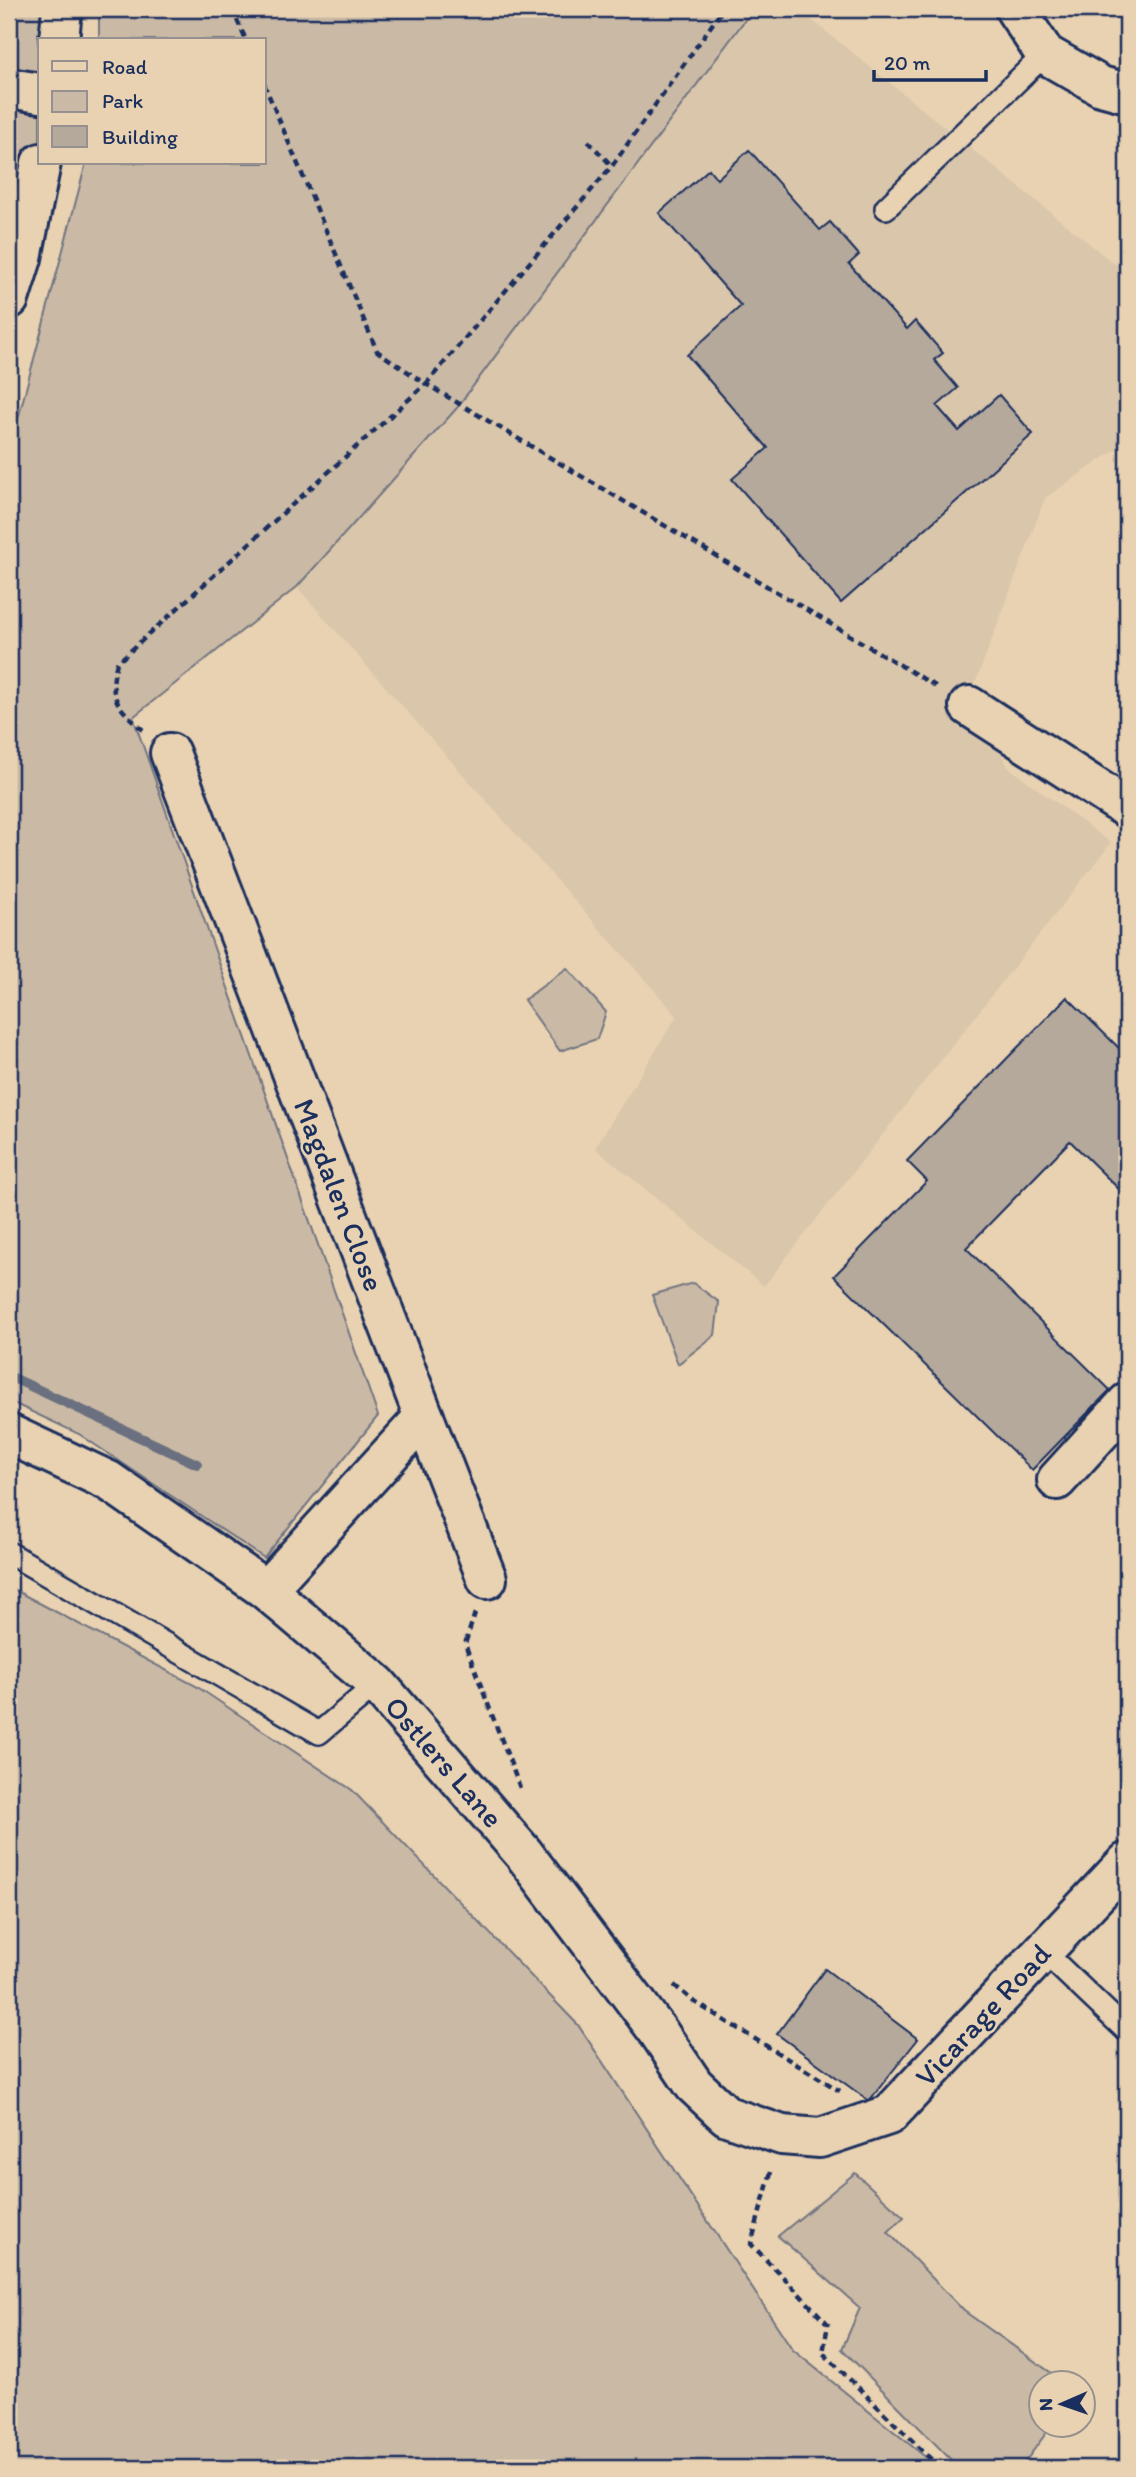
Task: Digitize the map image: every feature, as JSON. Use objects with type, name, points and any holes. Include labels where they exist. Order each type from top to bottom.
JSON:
[{"type":"street","points":[[60,38],[62,9]]},
{"type":"street","points":[[1015,9],[1045,54],[1101,86],[1127,93]]},
{"type":"street","points":[[9,88],[38,93]]},
{"type":"street","points":[[9,299],[22,258],[41,164]]},
{"type":"street","points":[[969,706],[1127,808]]},
{"type":"street","name":"Magdalen Close","points":[[170,753],[487,1579]]},
{"type":"street","points":[[1057,1480],[1127,1404]]},
{"type":"street","points":[[266,1590],[424,1417]]},
{"type":"street","name":"Ostlers Lane","points":[[9,1434],[109,1481],[266,1590],[377,1684],[524,1854],[657,2030],[694,2085],[727,2116],[782,2135],[820,2138]]},
{"type":"street","name":"Vicarage Road","points":[[820,2138],[889,2115],[1127,1862]]},
{"type":"lane","points":[[886,208],[1045,54]]},
{"type":"lane","points":[[9,1553],[319,1733],[377,1684]]},
{"type":"lane","points":[[1043,1951],[1127,2031]]},
{"type":"path","points":[[232,9],[245,38]]},
{"type":"path","points":[[170,753],[118,708],[112,683],[117,663],[426,384],[612,166],[723,9]]},
{"type":"path","points":[[266,89],[377,351],[426,384],[969,706]]},
{"type":"path","points":[[588,141],[612,166]]},
{"type":"path","points":[[487,1579],[465,1644],[521,1789]]},
{"type":"path","points":[[664,1977],[717,2015],[857,2101],[889,2115]]},
{"type":"path","points":[[782,2135],[751,2244],[828,2324],[823,2353],[940,2468]]},
{"type":"shaded area","points":[[753,9],[798,9],[1127,274],[1127,442],[1045,498],[970,697],[1008,767],[1111,843],[764,1286],[595,1148],[677,1016],[297,587],[456,409]]},
{"type":"green space","points":[[9,9],[62,9],[41,38],[38,38],[40,164],[9,299]]},
{"type":"green space","points":[[99,9],[753,9],[456,409],[297,587],[133,717],[378,1416],[264,1558],[79,1434],[9,1401],[9,453],[86,164],[266,164],[266,38],[99,38]]},
{"type":"green space","points":[[567,968],[606,1012],[597,1039],[560,1051],[524,1000]]},
{"type":"green space","points":[[693,1283],[719,1302],[715,1335],[678,1364],[652,1295]]},
{"type":"green space","points":[[9,1587],[196,1686],[352,1790],[578,2025],[793,2350],[939,2468],[9,2468]]},
{"type":"green space","points":[[855,2173],[904,2217],[888,2232],[964,2311],[1044,2368],[1028,2368],[1028,2438],[1043,2438],[1025,2462],[1031,2468],[959,2468],[842,2349],[860,2308],[778,2236]]},
{"type":"building","points":[[749,150],[820,230],[830,222],[859,255],[849,264],[907,329],[915,321],[943,353],[934,360],[958,388],[937,406],[959,431],[999,395],[1033,434],[841,603],[732,479],[768,448],[687,355],[741,306],[659,213],[709,169],[717,179]]},
{"type":"building","points":[[1067,997],[1127,1056],[1127,1197],[1070,1141],[966,1248],[1110,1390],[1032,1470],[834,1276],[927,1181],[907,1161]]},
{"type":"building","points":[[825,1969],[918,2039],[869,2101],[777,2034]]},
{"type":"waterway","points":[[9,1376],[197,1464]]}]
